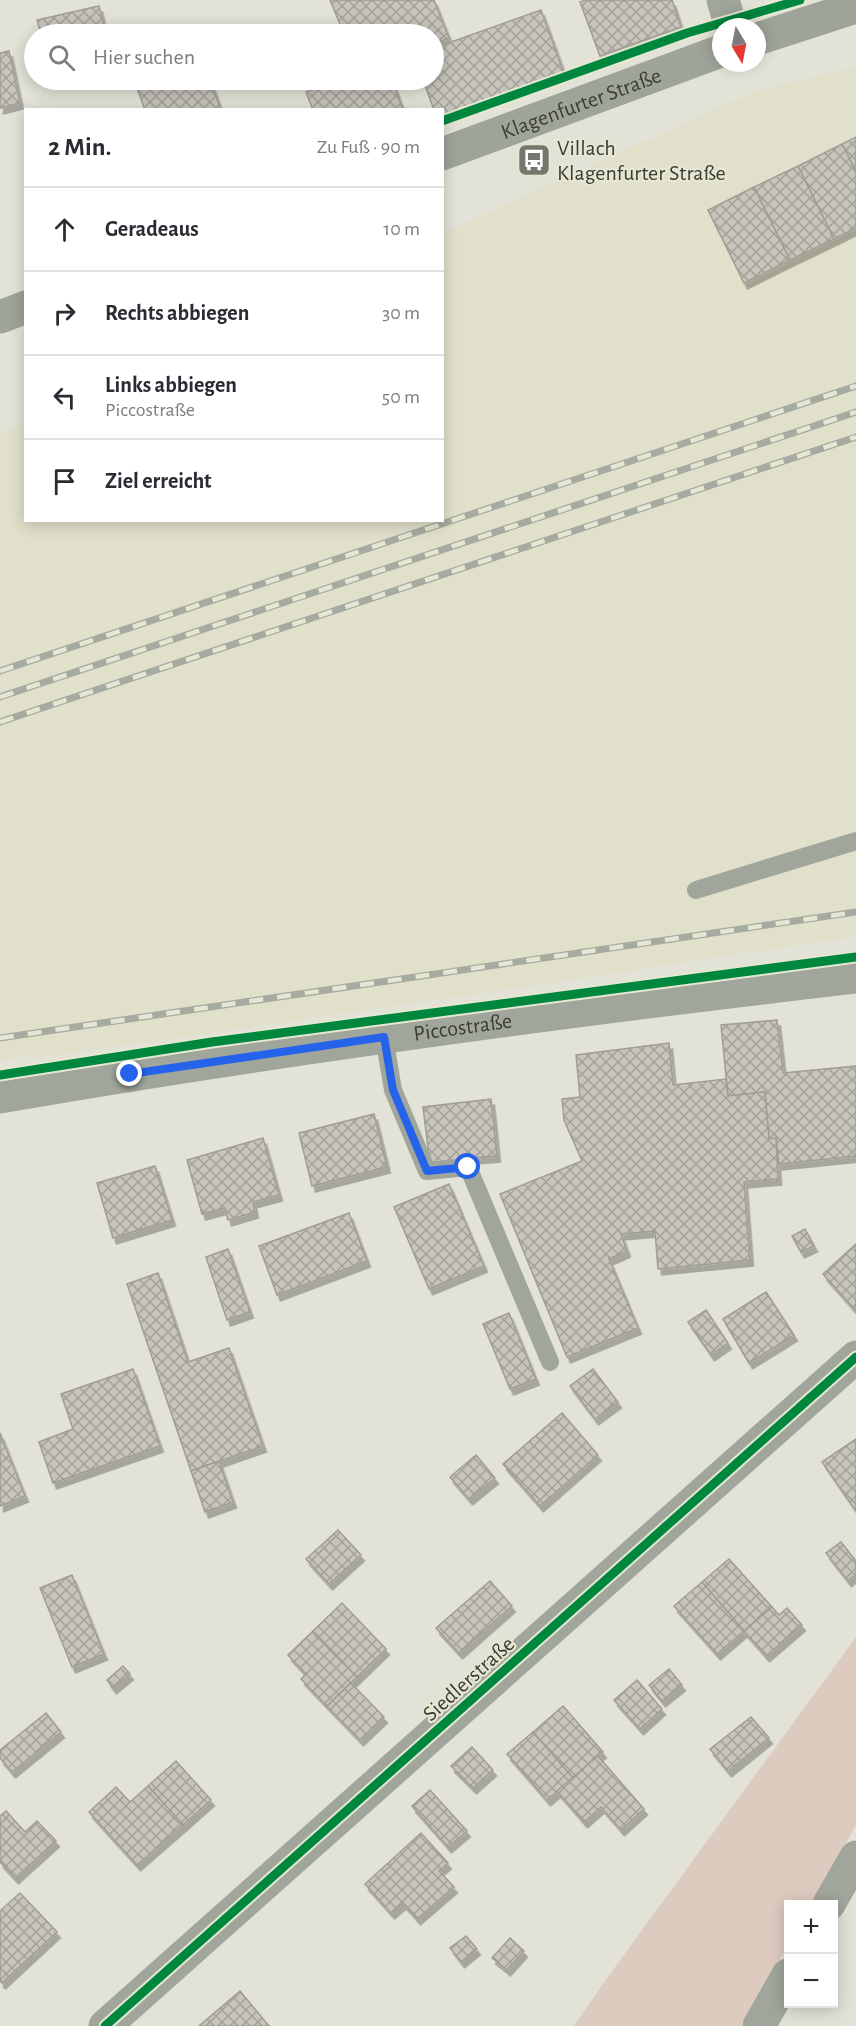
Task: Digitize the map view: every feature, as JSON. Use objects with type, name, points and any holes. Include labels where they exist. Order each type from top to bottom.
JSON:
[{"type":"street","points":[[723,0],[728,18]]},
{"type":"street","points":[[766,36],[856,7]]},
{"type":"street","name":"Klagenfurter Straße","points":[[444,153],[712,54]]},
{"type":"street","points":[[0,316],[24,308]]},
{"type":"street","name":"Piccostraße","points":[[0,1097],[189,1065],[384,1037],[856,977]]},
{"type":"street","name":"Siedlerstraße","points":[[105,2026],[856,1358]]},
{"type":"street","points":[[832,1900],[856,1857]]},
{"type":"street","points":[[759,2026],[784,1984]]},
{"type":"lane","points":[[696,890],[856,841]]},
{"type":"lane","points":[[384,1037],[393,1090],[427,1171],[468,1167],[550,1362]]},
{"type":"shaded area","points":[[856,67],[856,936],[478,994],[37,1058],[19,1056],[0,1061],[0,434],[24,423],[24,522],[444,522],[444,233],[756,91]]},
{"type":"shaded area","points":[[856,1637],[856,1825],[815,1900],[784,1900],[784,1952],[741,2026],[574,2026]]},
{"type":"building","points":[[330,0],[434,0],[443,24],[340,24]]},
{"type":"building","points":[[586,0],[672,0],[681,27],[600,56],[580,2]]},
{"type":"building","points":[[99,6],[104,24],[38,24],[37,20]]},
{"type":"building","points":[[541,10],[564,73],[444,116],[444,108],[433,108],[427,90],[444,90],[444,44]]},
{"type":"building","points":[[444,25],[449,38],[444,40]]},
{"type":"building","points":[[9,51],[20,103],[0,108],[0,53]]},
{"type":"building","points":[[138,90],[214,90],[220,108],[144,108]]},
{"type":"building","points":[[312,90],[396,90],[402,108],[312,108],[306,92]]},
{"type":"building","points":[[856,137],[856,172],[842,144]]},
{"type":"building","points":[[842,144],[856,172],[856,228],[834,239],[798,166]]},
{"type":"building","points":[[798,166],[834,239],[790,260],[754,187]]},
{"type":"building","points":[[754,187],[790,260],[744,283],[708,210]]},
{"type":"building","points":[[777,1020],[783,1073],[856,1066],[856,1156],[779,1164],[776,1138],[769,1139],[765,1092],[728,1096],[721,1025]]},
{"type":"building","points":[[669,1043],[673,1085],[726,1079],[728,1096],[765,1092],[769,1139],[776,1138],[778,1179],[744,1182],[750,1260],[658,1269],[655,1231],[621,1234],[627,1251],[609,1259],[638,1328],[567,1357],[500,1194],[582,1161],[564,1120],[562,1099],[580,1097],[576,1055]]},
{"type":"building","points":[[491,1099],[497,1156],[473,1158],[474,1163],[430,1164],[423,1107]]},
{"type":"building","points":[[374,1114],[387,1167],[312,1186],[299,1133]]},
{"type":"building","points":[[263,1138],[279,1195],[253,1202],[255,1212],[228,1220],[225,1208],[202,1214],[187,1160]]},
{"type":"building","points":[[155,1166],[172,1220],[113,1238],[97,1183]]},
{"type":"building","points":[[449,1184],[484,1266],[429,1289],[394,1207]]},
{"type":"building","points":[[349,1213],[367,1261],[277,1295],[259,1246]]},
{"type":"building","points":[[805,1229],[814,1246],[801,1252],[792,1236]]},
{"type":"building","points":[[856,1244],[856,1311],[823,1274]]},
{"type":"building","points":[[228,1249],[250,1312],[227,1320],[206,1257]]},
{"type":"building","points":[[158,1273],[188,1362],[229,1348],[263,1446],[191,1471],[127,1284]]},
{"type":"building","points":[[766,1292],[794,1335],[749,1363],[723,1319]]},
{"type":"building","points":[[706,1310],[728,1343],[711,1355],[688,1322]]},
{"type":"building","points":[[509,1313],[536,1379],[510,1389],[483,1324]]},
{"type":"building","points":[[133,1369],[160,1446],[53,1483],[39,1442],[73,1429],[61,1394]]},
{"type":"building","points":[[593,1369],[618,1402],[595,1419],[570,1386]]},
{"type":"building","points":[[562,1413],[598,1455],[540,1506],[503,1464]]},
{"type":"building","points":[[0,1433],[25,1496],[0,1506]]},
{"type":"building","points":[[856,1439],[856,1511],[822,1462]]},
{"type":"building","points":[[476,1455],[495,1478],[469,1499],[450,1477]]},
{"type":"building","points":[[219,1461],[233,1502],[205,1512],[191,1471]]},
{"type":"building","points":[[338,1530],[361,1555],[329,1584],[306,1559]]},
{"type":"building","points":[[841,1542],[856,1561],[856,1574],[848,1581],[826,1553]]},
{"type":"building","points":[[729,1559],[772,1607],[744,1631],[702,1582]]},
{"type":"building","points":[[72,1575],[104,1654],[72,1667],[40,1588]]},
{"type":"building","points":[[490,1581],[512,1606],[459,1653],[436,1628]]},
{"type":"building","points":[[702,1582],[744,1631],[717,1654],[674,1606]]},
{"type":"building","points":[[342,1603],[386,1649],[357,1677],[313,1631]]},
{"type":"building","points":[[772,1607],[779,1615],[787,1608],[802,1625],[766,1656],[744,1631]]},
{"type":"building","points":[[313,1631],[357,1677],[327,1706],[301,1679],[306,1674],[288,1655]]},
{"type":"building","points":[[123,1666],[130,1674],[113,1688],[107,1680]]},
{"type":"building","points":[[669,1669],[682,1685],[662,1701],[649,1685]]},
{"type":"building","points":[[637,1680],[662,1709],[640,1729],[614,1700]]},
{"type":"building","points":[[351,1683],[384,1717],[360,1740],[327,1706]]},
{"type":"building","points":[[563,1706],[603,1752],[573,1778],[533,1732]]},
{"type":"building","points":[[46,1713],[61,1732],[12,1772],[0,1758],[0,1750]]},
{"type":"building","points":[[751,1717],[769,1738],[728,1771],[710,1749]]},
{"type":"building","points":[[533,1732],[573,1778],[547,1800],[507,1754]]},
{"type":"building","points":[[472,1747],[493,1770],[473,1788],[451,1766]]},
{"type":"building","points":[[598,1756],[644,1809],[621,1830],[601,1807],[584,1822],[557,1791]]},
{"type":"building","points":[[176,1761],[211,1800],[183,1825],[148,1786]]},
{"type":"building","points":[[148,1786],[183,1825],[137,1865],[89,1812],[116,1787],[130,1802]]},
{"type":"building","points":[[430,1790],[467,1831],[448,1847],[412,1806]]},
{"type":"building","points":[[6,1811],[25,1832],[37,1821],[56,1841],[15,1878],[0,1862],[0,1816]]},
{"type":"building","points":[[421,1833],[448,1863],[439,1871],[454,1887],[417,1919],[403,1903],[391,1913],[365,1884]]},
{"type":"building","points":[[20,1893],[57,1932],[2,1983],[0,1981],[0,1911]]},
{"type":"building","points":[[466,1936],[477,1949],[461,1962],[450,1948]]},
{"type":"building","points":[[510,1938],[524,1951],[507,1970],[492,1958]]},
{"type":"building","points":[[240,1991],[269,2026],[199,2026]]},
{"type":"railway","points":[[0,671],[856,386]]},
{"type":"railway","points":[[0,697],[856,412]]},
{"type":"railway","points":[[0,722],[856,437]]},
{"type":"railway","points":[[0,1038],[856,912]]},
{"type":"cycle path","points":[[444,120],[687,33],[800,0]]},
{"type":"cycle path","points":[[0,1075],[212,1042],[856,957]]},
{"type":"cycle path","points":[[105,2026],[856,1357]]},
{"type":"place","name":"Villach Klagenfurter Straße","points":[[534,160]]},
{"type":"route","points":[[130,1074],[384,1037],[393,1090],[427,1171],[468,1167]]}]
